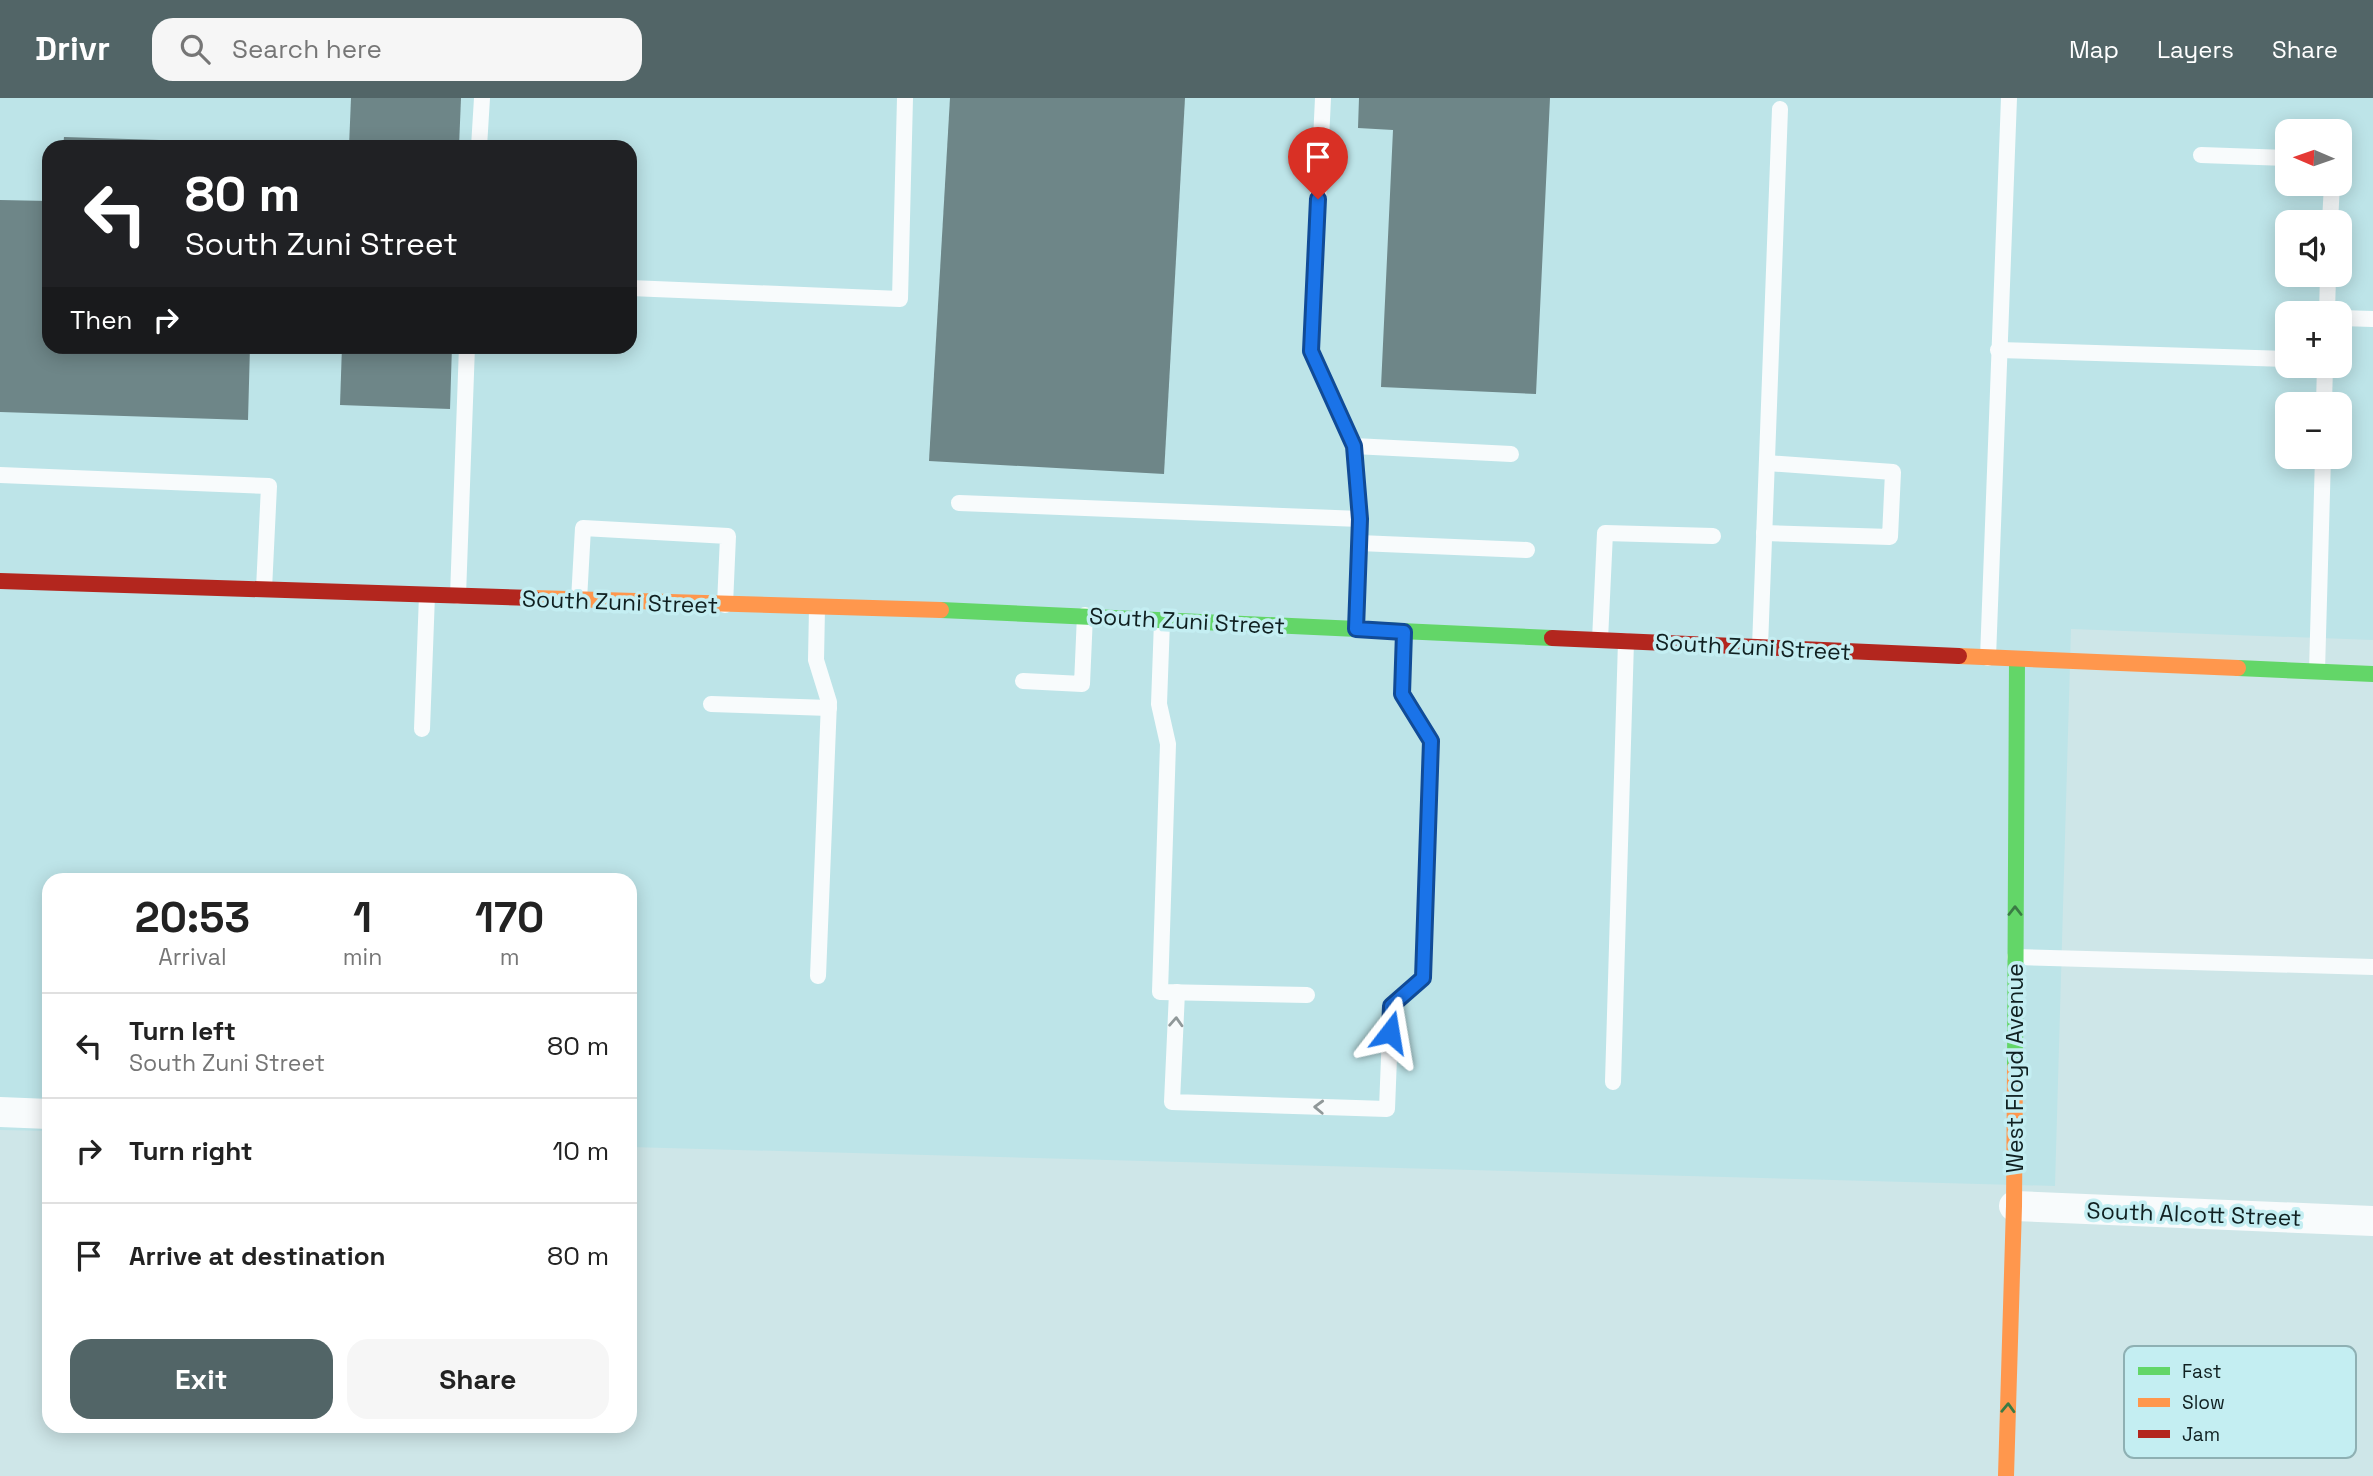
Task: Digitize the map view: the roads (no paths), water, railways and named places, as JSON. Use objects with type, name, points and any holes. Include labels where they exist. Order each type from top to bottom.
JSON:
[{"type":"street","name":"South Zuni Street","points":[[0,582],[1085,615],[1162,621],[2373,674]]},
{"type":"street","name":"West Floyd Avenue","points":[[2006,1476],[2014,1206],[2017,660]]},
{"type":"street","points":[[0,1112],[42,1114]]},
{"type":"street","name":"South Alcott Street","points":[[2014,1206],[2373,1222]]},
{"type":"lane","points":[[479,140],[482,98]]},
{"type":"lane","points":[[637,288],[900,299],[905,98]]},
{"type":"lane","points":[[1323,98],[1311,351],[1354,446],[1360,519],[1356,629]]},
{"type":"lane","points":[[1988,658],[2009,98]]},
{"type":"lane","points":[[1760,647],[1780,109]]},
{"type":"lane","points":[[2201,155],[2275,158]]},
{"type":"lane","points":[[2352,318],[2373,319]]},
{"type":"lane","points":[[1998,350],[2275,359]]},
{"type":"lane","points":[[458,597],[467,354]]},
{"type":"lane","points":[[1354,446],[1511,454]]},
{"type":"lane","points":[[1764,533],[1890,537],[1894,472],[1767,463]]},
{"type":"lane","points":[[2317,671],[2323,469]]},
{"type":"lane","points":[[0,475],[268,486],[264,590]]},
{"type":"lane","points":[[959,503],[1360,519]]},
{"type":"lane","points":[[579,600],[583,528],[728,536],[725,605]]},
{"type":"lane","points":[[1600,640],[1605,533],[1713,537]]},
{"type":"lane","points":[[1359,543],[1527,550]]},
{"type":"lane","points":[[422,729],[427,595]]},
{"type":"lane","points":[[817,608],[816,660],[829,708],[818,976]]},
{"type":"lane","points":[[1023,681],[1082,684],[1085,615]]},
{"type":"lane","points":[[1162,621],[1159,704],[1168,744],[1160,992],[1307,995]]},
{"type":"lane","points":[[1177,992],[1171,1102],[1387,1109],[1391,1006],[1423,978],[1431,741],[1402,694],[1404,632]]},
{"type":"lane","points":[[1613,1082],[1626,641]]},
{"type":"lane","points":[[711,704],[829,708]]},
{"type":"lane","points":[[2015,957],[2373,967]]}]
